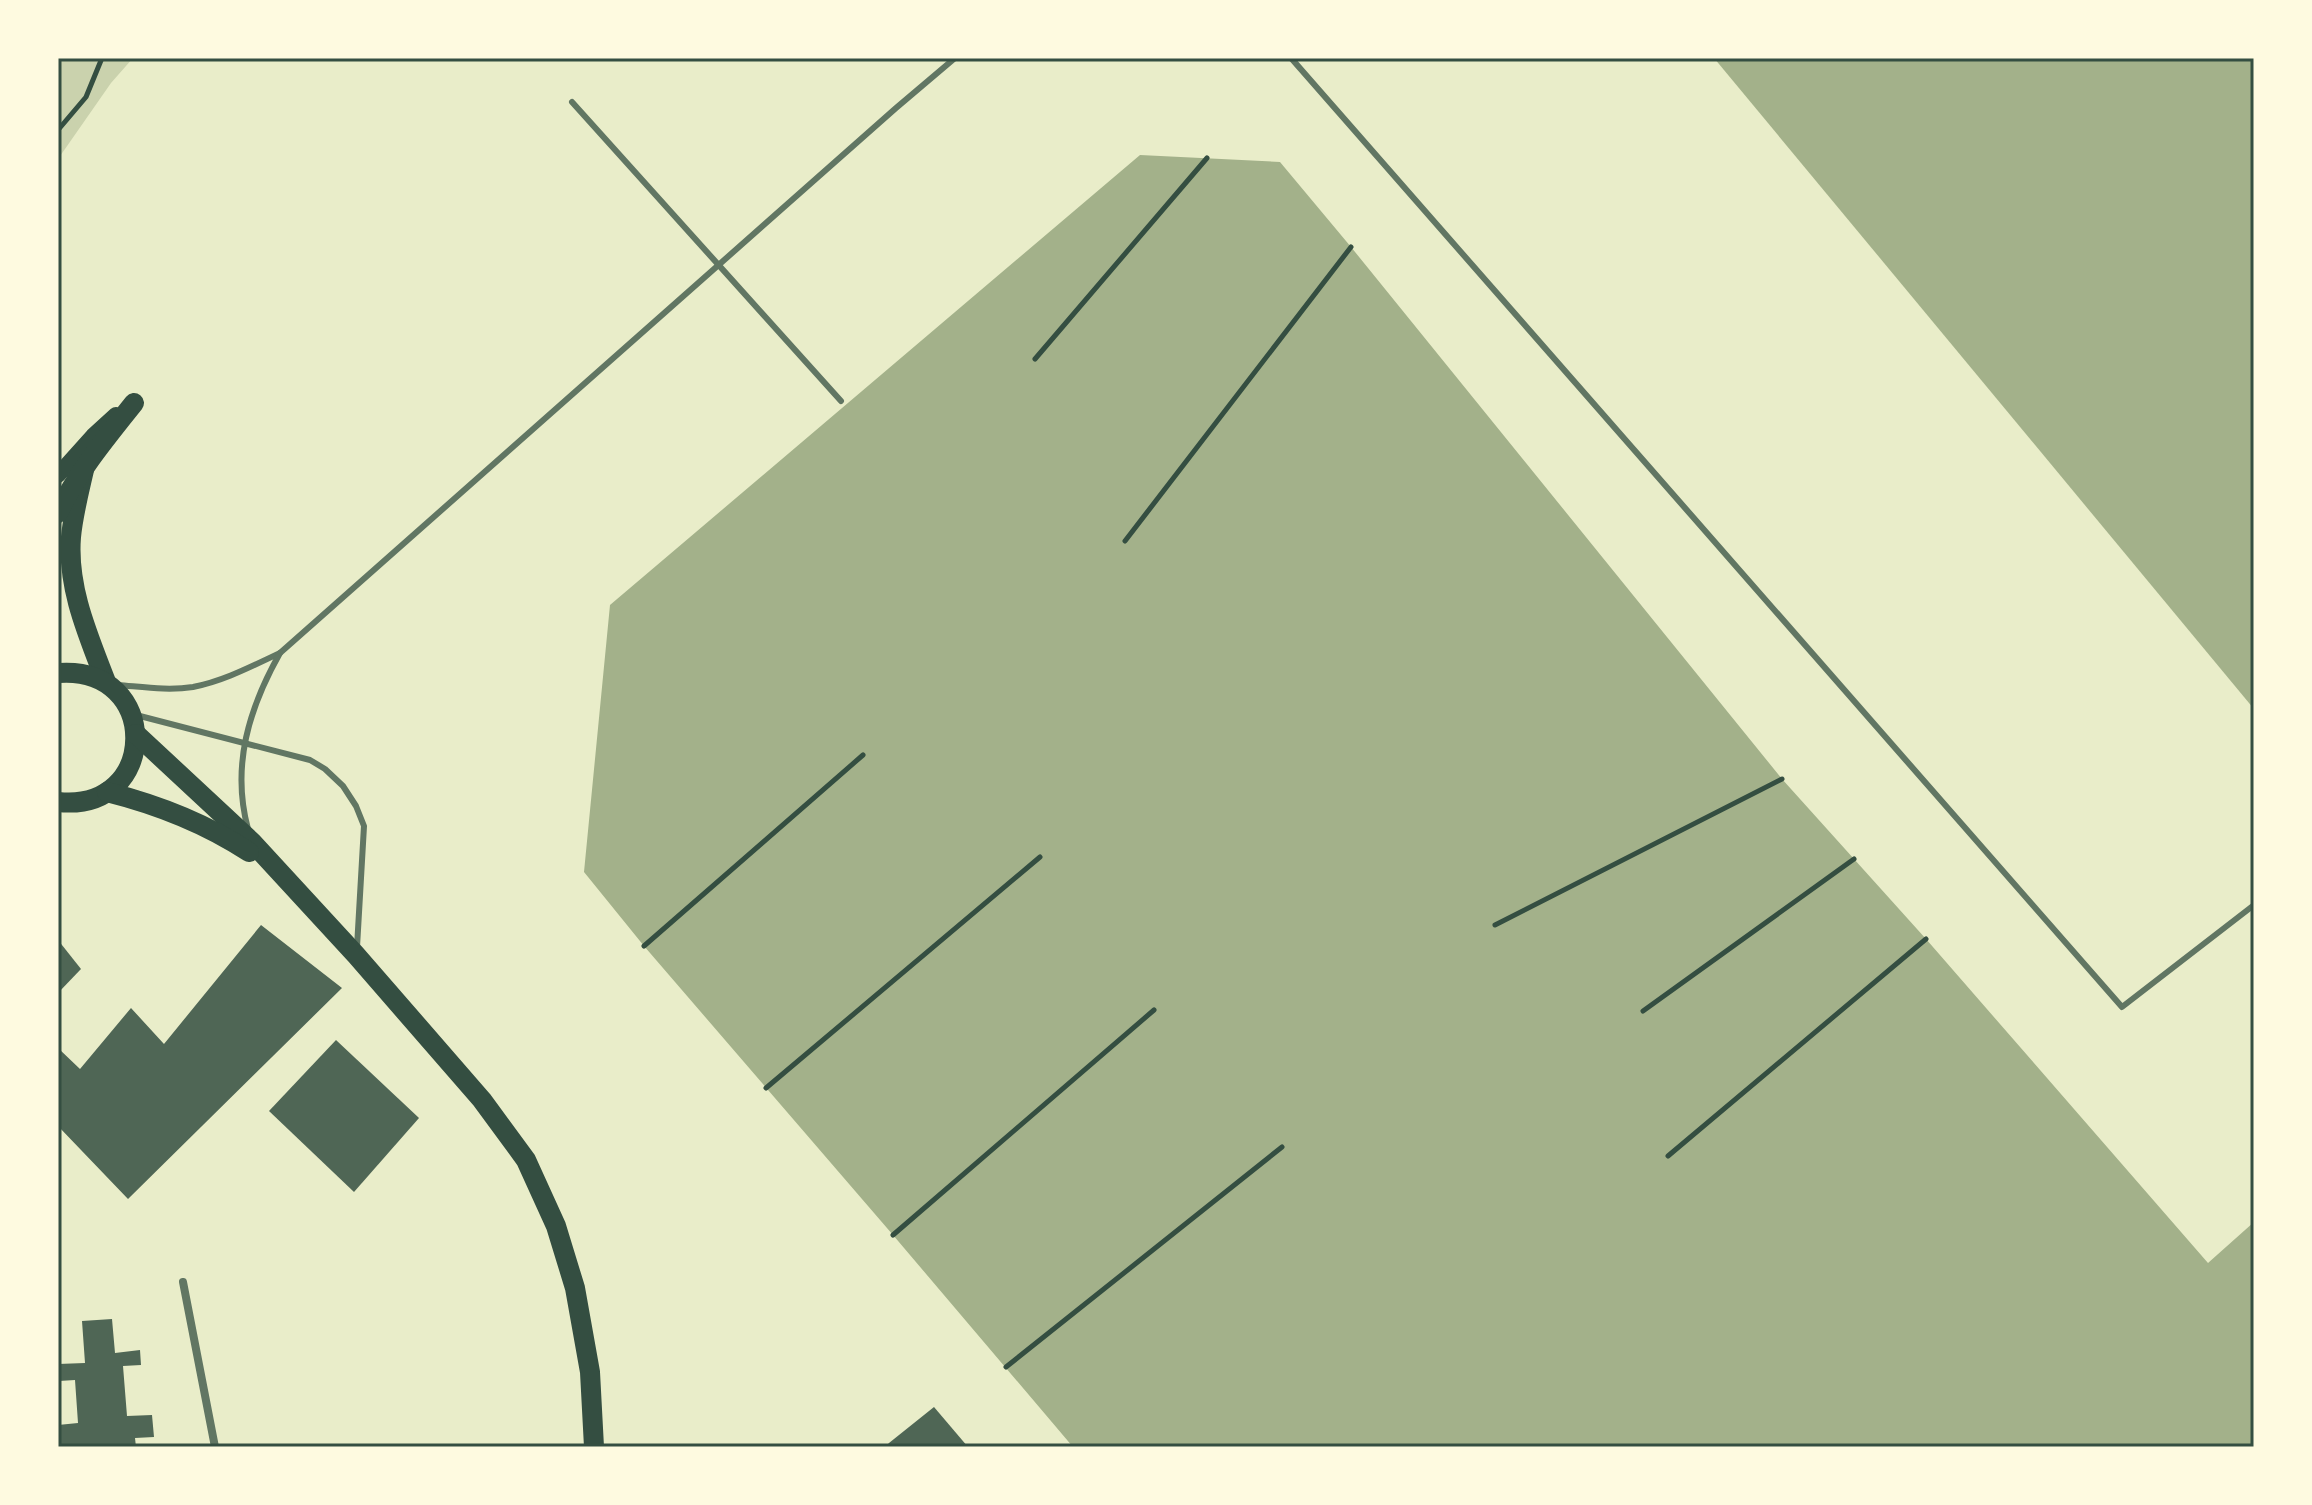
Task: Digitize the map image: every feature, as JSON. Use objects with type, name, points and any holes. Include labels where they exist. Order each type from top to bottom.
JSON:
[{"type":"main road","points":[[58,513],[84,470],[134,403]]},
{"type":"main road","points":[[58,475],[112,418],[134,403]]},
{"type":"main road","points":[[84,470],[71,539],[72,565],[81,617],[107,683]]},
{"type":"main road","points":[[58,673],[88,675],[107,683],[125,700],[134,724],[135,751],[130,767],[107,792],[83,802],[58,802]]},
{"type":"main road","points":[[134,724],[252,842],[356,955],[482,1100],[526,1160],[556,1226],[575,1288],[590,1372],[594,1447]]},
{"type":"main road","points":[[107,792],[161,807],[201,824],[240,846],[284,878]]},
{"type":"street","points":[[183,1282],[215,1447]]},
{"type":"lane","points":[[107,683],[165,689],[193,687],[220,680],[280,653],[955,58]]},
{"type":"lane","points":[[1291,58],[2122,1007],[2254,905]]},
{"type":"lane","points":[[572,102],[841,401]]},
{"type":"lane","points":[[252,842],[243,803],[242,762],[252,711],[280,653]]},
{"type":"lane","points":[[134,724],[245,742],[310,760],[343,786],[364,826],[356,955]]},
{"type":"path","points":[[58,130],[86,97],[102,58]]},
{"type":"path","points":[[1035,359],[1207,158]]},
{"type":"path","points":[[1125,541],[1351,247]]},
{"type":"path","points":[[644,946],[863,755]]},
{"type":"path","points":[[1495,925],[1782,779]]},
{"type":"path","points":[[766,1088],[1040,857]]},
{"type":"path","points":[[1643,1011],[1854,859]]},
{"type":"path","points":[[1668,1156],[1926,939]]},
{"type":"path","points":[[893,1235],[1154,1010]]},
{"type":"path","points":[[1006,1367],[1282,1147]]},
{"type":"shaded area","points":[[58,58],[133,58],[111,83],[58,159]]},
{"type":"shaded area","points":[[1714,58],[2254,58],[2254,709]]},
{"type":"shaded area","points":[[1140,155],[1280,162],[1782,779],[2208,1263],[2254,1222],[2254,1447],[1073,1447],[584,872],[610,605]]},
{"type":"building","points":[[261,925],[342,988],[128,1199],[58,1126],[58,1048],[80,1069],[131,1008],[164,1044]]},
{"type":"building","points":[[58,940],[81,969],[58,993]]},
{"type":"building","points":[[336,1040],[419,1118],[354,1192],[269,1111]]},
{"type":"building","points":[[112,1319],[115,1353],[140,1350],[141,1365],[123,1366],[127,1416],[152,1415],[154,1437],[135,1438],[136,1447],[59,1446],[58,1425],[78,1423],[75,1380],[59,1381],[58,1364],[85,1363],[82,1321]]},
{"type":"building","points":[[934,1407],[968,1447],[885,1447],[889,1443]]}]
